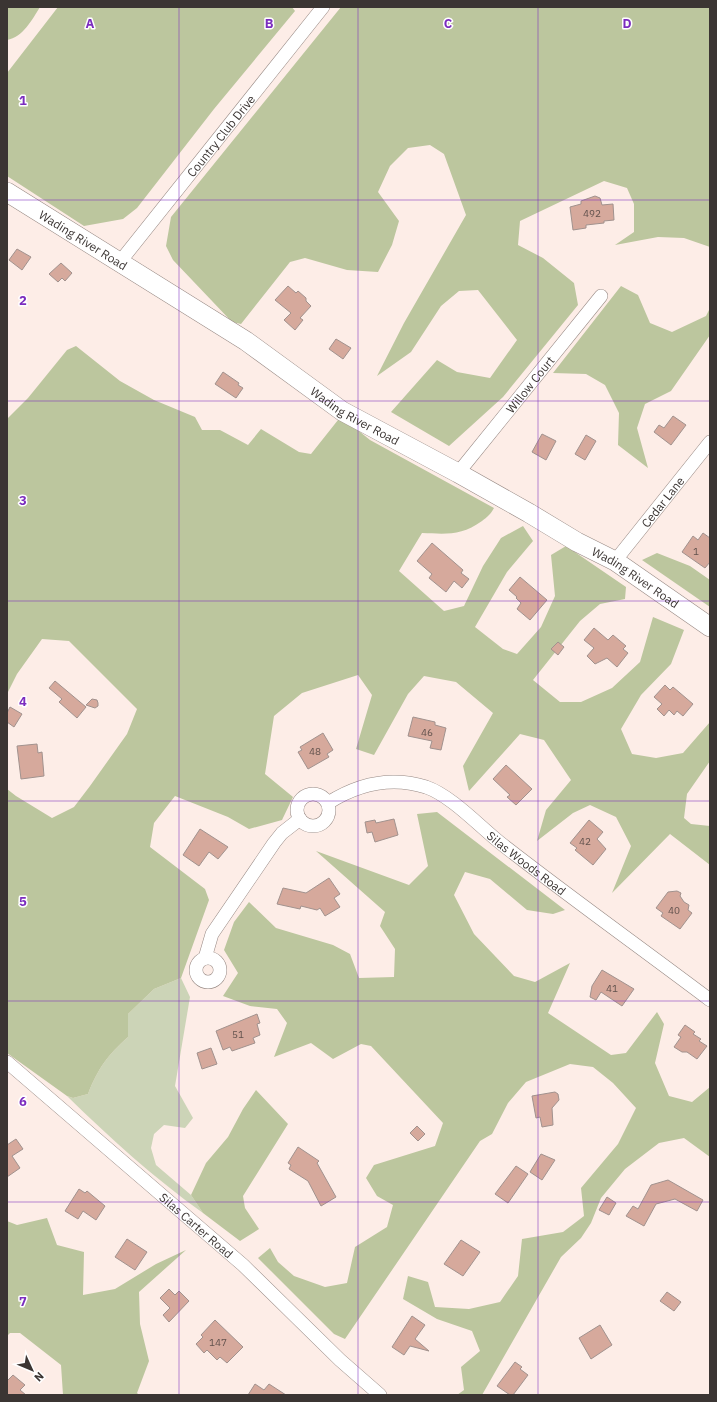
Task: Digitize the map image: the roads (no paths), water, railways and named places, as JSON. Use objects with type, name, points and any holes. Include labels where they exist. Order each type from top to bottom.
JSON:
[{"type":"main road","name":"Wading River Road","points":[[7,192],[246,341],[342,411],[458,473],[577,542],[615,561],[710,627]]},
{"type":"street","name":"Country Club Drive","points":[[119,263],[323,7]]},
{"type":"street","name":"Willow Court","points":[[458,473],[602,296]]},
{"type":"street","name":"Cedar Lane","points":[[615,561],[710,442]]},
{"type":"street","name":"Silas Woods Road","points":[[328,803],[346,792],[375,782],[413,784],[428,788],[466,814],[501,844],[601,921],[710,1000]]},
{"type":"street","points":[[309,795],[320,796],[328,803],[329,808],[327,818],[320,825],[309,826],[300,819],[297,811],[298,805],[304,797],[309,795]]},
{"type":"street","points":[[205,958],[212,934],[274,843],[282,833],[300,819]]},
{"type":"street","name":"Silas Carter Road","points":[[7,1062],[237,1260],[340,1360],[380,1395]]}]
